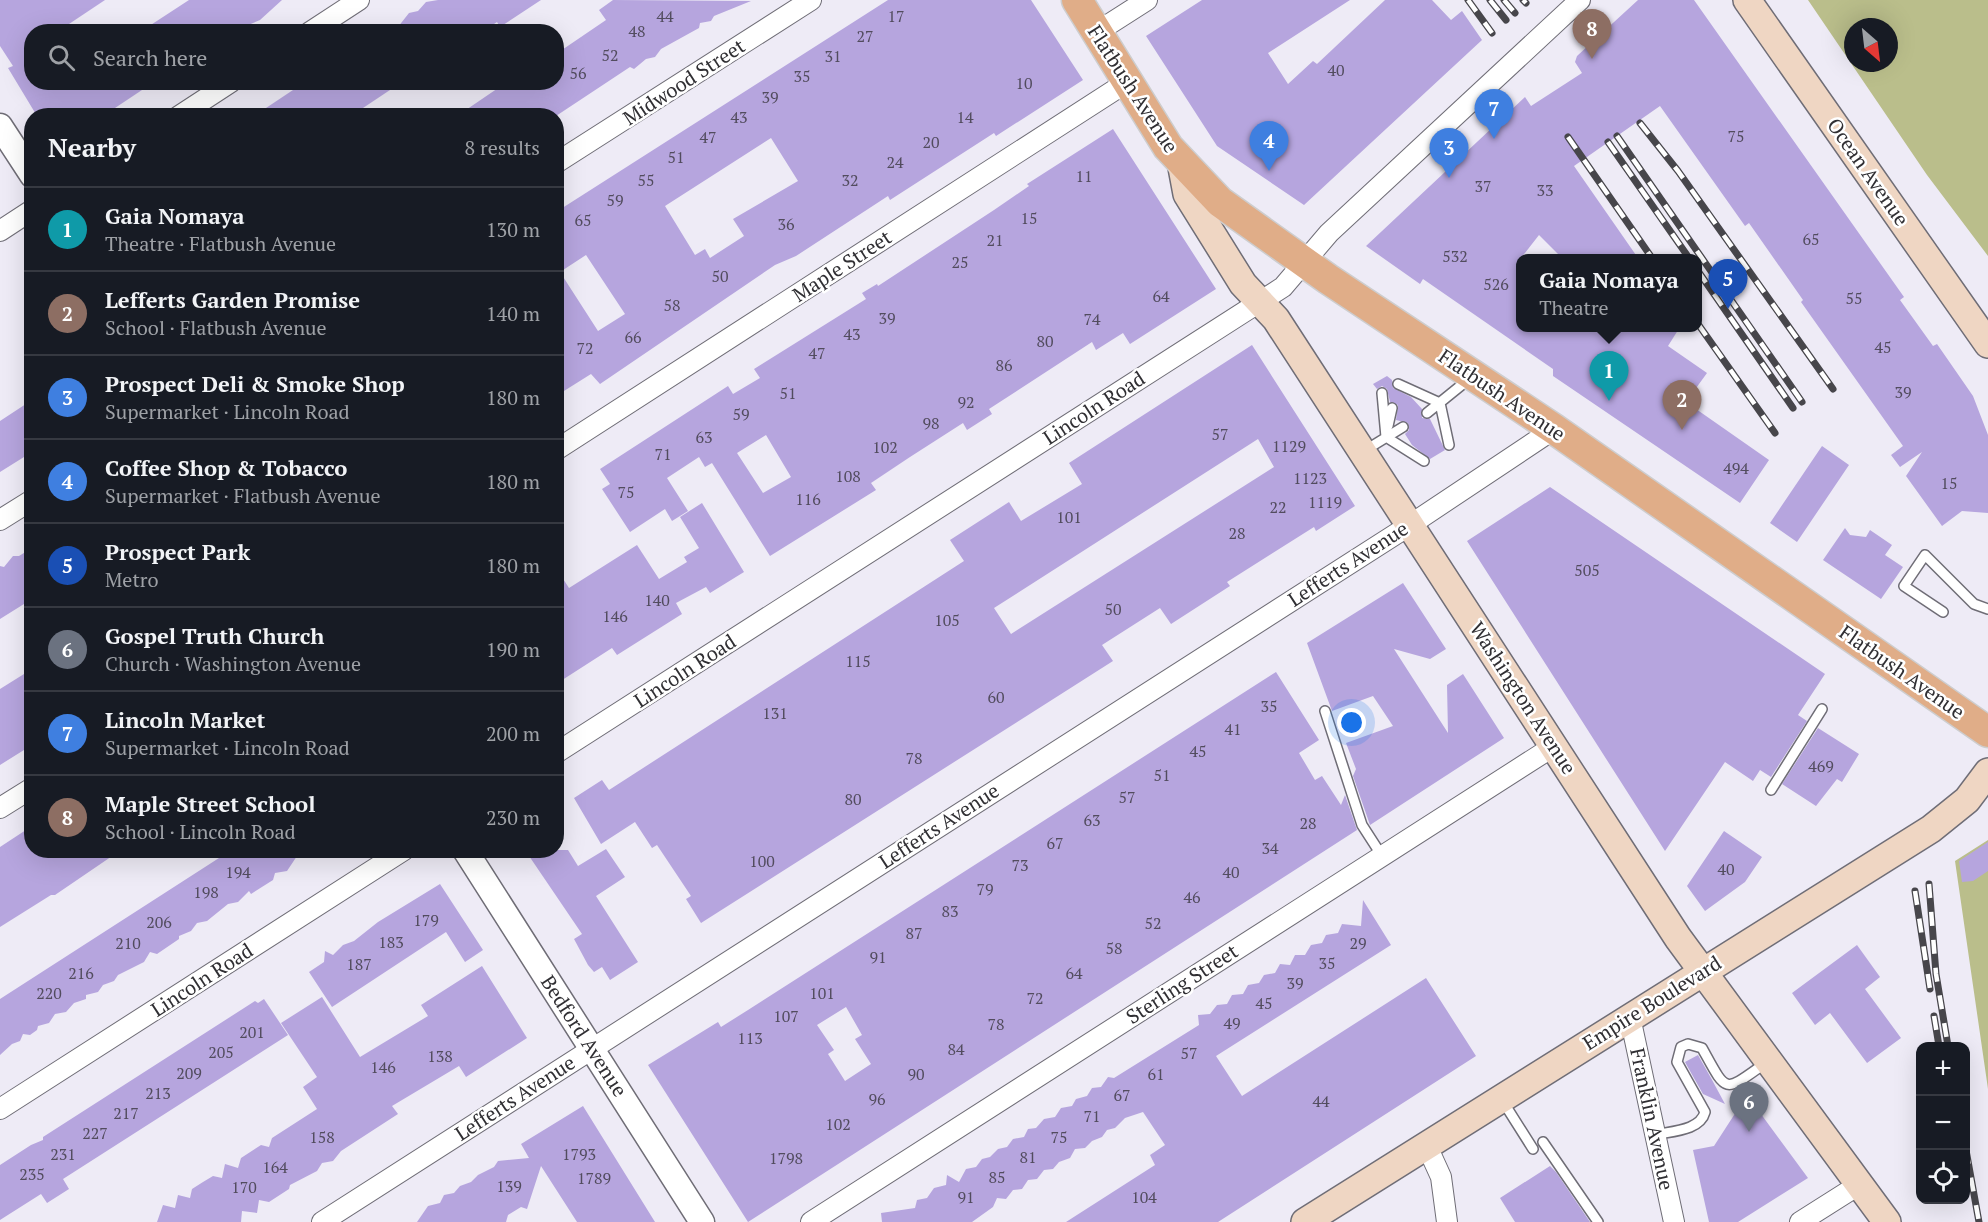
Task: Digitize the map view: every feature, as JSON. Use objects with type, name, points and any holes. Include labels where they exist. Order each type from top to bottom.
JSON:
[{"type":"main road","name":"Flatbush Avenue","points":[[1077,0],[1181,162],[1220,202],[1305,262],[1554,429],[1988,732]]},
{"type":"main road","name":"Ocean Avenue","points":[[1747,0],[1988,344]]},
{"type":"main road","name":"Washington Avenue","points":[[1181,162],[1187,194],[1243,284],[1276,319],[1702,972],[1887,1222]]},
{"type":"main road","name":"Empire Boulevard","points":[[1305,1222],[1931,829],[1967,800],[1988,772]]},
{"type":"street","points":[[322,24],[359,0]]},
{"type":"street","name":"Midwood Street","points":[[564,158],[811,0]]},
{"type":"street","points":[[1096,32],[1148,0]]},
{"type":"street","name":"Lincoln Road","points":[[564,748],[1261,303],[1290,282],[1329,233],[1580,0]]},
{"type":"street","name":"Maple Street","points":[[564,445],[1127,81]]},
{"type":"street","points":[[191,108],[219,90]]},
{"type":"street","points":[[0,126],[24,163]]},
{"type":"street","points":[[0,231],[24,215]]},
{"type":"street","name":"Lefferts Avenue","points":[[322,1222],[1410,525],[1554,429]]},
{"type":"street","points":[[0,520],[24,505]]},
{"type":"street","name":"Sterling Street","points":[[811,1222],[1554,746]]},
{"type":"street","points":[[0,808],[24,793]]},
{"type":"street","name":"Lincoln Road","points":[[0,1110],[392,858]]},
{"type":"street","name":"Bedford Avenue","points":[[470,858],[702,1222]]},
{"type":"street","name":"Franklin Avenue","points":[[1630,1017],[1674,1222]]},
{"type":"street","points":[[1426,1144],[1441,1177],[1447,1222]]},
{"type":"street","points":[[1800,1222],[1860,1184]]},
{"type":"lane","points":[[1428,413],[1473,375]]},
{"type":"lane","points":[[1398,384],[1440,403]]},
{"type":"lane","points":[[1382,393],[1386,437]]},
{"type":"lane","points":[[1410,396],[1440,403]]},
{"type":"lane","points":[[1440,403],[1442,434]]},
{"type":"lane","points":[[1440,403],[1449,445]]},
{"type":"lane","points":[[1386,437],[1392,408]]},
{"type":"lane","points":[[1362,452],[1402,427]]},
{"type":"lane","points":[[1386,437],[1419,449]]},
{"type":"lane","points":[[1386,437],[1424,461]]},
{"type":"lane","points":[[1943,612],[1904,586],[1925,555],[1974,604],[1988,609]]},
{"type":"lane","points":[[1771,790],[1822,709]]},
{"type":"lane","points":[[1325,711],[1362,825],[1382,856]]},
{"type":"lane","points":[[1654,1135],[1698,1125],[1703,1120],[1705,1112],[1677,1062],[1681,1047],[1688,1044],[1702,1048],[1721,1082],[1728,1085],[1736,1084],[1769,1060]]},
{"type":"lane","points":[[1500,1098],[1533,1149]]},
{"type":"lane","points":[[1543,1142],[1598,1222]]},
{"type":"green space","points":[[1808,0],[1988,0],[1988,256],[1927,175],[1857,72],[1898,72],[1898,18],[1844,18],[1844,53]]},
{"type":"green space","points":[[1988,840],[1988,1089],[1955,861]]},
{"type":"building","points":[[0,0],[105,0],[69,24],[24,24],[24,90],[142,90],[115,108],[32,108],[8,68],[13,66],[0,46]]},
{"type":"building","points":[[189,0],[282,0],[260,20],[251,24],[152,24]]},
{"type":"building","points":[[541,0],[505,24],[497,22],[494,24],[400,24],[409,13],[418,11],[426,2]]},
{"type":"building","points":[[613,0],[751,1],[714,16],[711,21],[700,23],[699,28],[661,49],[655,57],[646,59],[634,69],[630,67],[564,111],[564,108],[469,108],[495,90],[564,90],[564,49],[606,20],[599,10]]},
{"type":"building","points":[[888,0],[1031,0],[1083,80],[996,136],[994,133],[890,200],[888,196],[796,256],[775,265],[600,384],[591,374],[564,391],[564,278],[598,331],[625,314],[586,255],[564,269],[564,207]],"holes":[[[771,138],[798,181],[733,219],[744,236],[710,258],[705,249],[695,255],[665,206]]]},
{"type":"building","points":[[1202,0],[1350,0],[1268,53],[1288,84],[1313,61],[1317,64],[1385,0],[1432,0],[1451,20],[1462,11],[1482,40],[1304,205],[1217,146],[1146,36]]},
{"type":"building","points":[[1638,0],[1694,0],[1904,297],[1900,300],[1933,346],[1937,344],[1973,396],[1988,435],[1988,513],[1962,511],[1942,526],[1906,476],[1922,452],[1900,467],[1891,455],[1903,446],[1801,302],[1803,300],[1749,223],[1745,226],[1660,106],[1574,166],[1635,254],[1558,254],[1539,235],[1524,254],[1516,254],[1516,332],[1677,332],[1668,346],[1707,373],[1686,402],[1769,460],[1740,503],[1553,376],[1553,369],[1423,279],[1420,284],[1366,246],[1525,97],[1531,106],[1582,73],[1575,62],[1577,56]]},
{"type":"building","points":[[293,90],[390,90],[363,108],[266,108]]},
{"type":"building","points":[[1113,129],[1216,289],[1130,344],[1123,333],[1096,350],[1092,342],[989,409],[992,414],[967,430],[963,423],[910,457],[871,483],[876,490],[770,556],[712,463],[705,467],[699,457],[667,478],[688,511],[672,521],[665,509],[630,532],[602,489],[610,484],[600,469],[728,386],[733,394],[760,378],[754,369],[866,299],[862,293],[877,284],[878,286],[994,210],[1029,186],[1027,184]],"holes":[[[766,435],[791,477],[763,493],[737,453]]]},
{"type":"building","points":[[1252,345],[1355,506],[1316,531],[1314,527],[1227,582],[1230,586],[1171,624],[1160,608],[1102,645],[1113,661],[701,923],[686,899],[691,896],[657,845],[652,848],[635,822],[601,844],[574,798],[602,780],[609,790],[964,561],[950,540],[1009,502],[1021,521],[1082,484],[1069,463]],"holes":[[[1258,439],[1274,467],[1011,634],[994,608]]]},
{"type":"building","points":[[1387,376],[1392,380],[1393,388],[1411,397],[1422,409],[1422,418],[1430,419],[1445,450],[1430,459],[1412,445],[1405,434],[1409,430],[1408,423],[1396,420],[1398,405],[1390,402],[1387,389],[1382,386],[1377,389],[1373,384]]},
{"type":"building","points":[[24,405],[24,457],[0,472],[0,421]]},
{"type":"building","points":[[1822,446],[1849,465],[1797,542],[1770,523]]},
{"type":"building","points":[[1550,487],[1825,674],[1798,715],[1807,721],[1771,777],[1760,770],[1753,781],[1725,762],[1665,851],[1467,541]]},
{"type":"building","points":[[702,503],[744,572],[710,593],[706,587],[676,603],[682,614],[617,655],[612,648],[564,679],[564,580],[569,588],[637,545],[659,579],[687,562],[684,557],[699,548],[680,517]]},
{"type":"building","points":[[1845,528],[1850,535],[1866,537],[1870,530],[1892,545],[1885,555],[1903,567],[1881,599],[1823,560]]},
{"type":"building","points":[[24,553],[24,604],[0,619],[0,566],[4,567],[13,556]]},
{"type":"building","points":[[1403,583],[1446,649],[1430,659],[1394,649],[1448,733],[1447,685],[1463,674],[1504,738],[1370,825],[1353,776],[1356,769],[1346,743],[1393,726],[1373,696],[1332,711],[1307,643]]},
{"type":"building","points":[[1276,672],[1319,740],[1299,753],[1315,780],[1322,776],[1341,805],[1345,795],[1357,830],[748,1222],[648,1065],[718,1022],[721,1027]],"holes":[[[846,1007],[862,1035],[855,1039],[871,1064],[845,1081],[828,1054],[834,1050],[817,1025]]]},
{"type":"building","points":[[24,674],[24,750],[0,765],[0,689]]},
{"type":"building","points":[[1818,728],[1859,754],[1842,782],[1837,779],[1816,806],[1782,784]]},
{"type":"building","points":[[24,831],[24,858],[109,858],[55,895],[51,895],[0,927],[0,847]]},
{"type":"building","points":[[1724,831],[1762,857],[1745,882],[1705,911],[1687,886]]},
{"type":"building","points":[[1988,842],[1988,871],[1973,881],[1962,882],[1959,861]]},
{"type":"building","points":[[606,849],[625,877],[596,896],[638,962],[610,980],[602,967],[594,972],[588,965],[574,939],[582,934],[530,858],[564,858],[564,850],[568,850],[578,866]]},
{"type":"building","points":[[219,858],[296,858],[287,871],[275,873],[273,880],[251,894],[249,891],[238,902],[228,904],[207,921],[197,923],[191,931],[179,936],[179,939],[157,954],[150,952],[144,962],[118,975],[114,981],[103,985],[98,992],[86,995],[86,999],[74,1003],[66,1012],[55,1014],[49,1023],[38,1026],[37,1030],[30,1035],[23,1034],[20,1041],[12,1044],[0,1055],[0,999]]},
{"type":"building","points":[[440,884],[483,950],[465,962],[446,932],[332,1007],[309,972],[324,962],[325,951],[333,955],[343,945],[354,941],[378,922]]},
{"type":"building","points":[[1363,900],[1391,945],[1216,1056],[1242,1096],[1426,978],[1476,1056],[1218,1222],[1066,1222],[1155,1165],[1150,1155],[1165,1145],[1143,1112],[1125,1118],[1115,1128],[1107,1130],[1102,1137],[1092,1141],[1085,1148],[1075,1149],[1070,1158],[1059,1162],[1053,1169],[1044,1170],[1037,1179],[1028,1180],[1022,1189],[1013,1190],[1006,1199],[997,1198],[993,1207],[972,1222],[882,1222],[881,1213],[915,1208],[917,1200],[927,1198],[934,1188],[946,1185],[947,1175],[959,1182],[966,1169],[976,1167],[982,1159],[990,1157],[998,1149],[1007,1147],[1013,1139],[1024,1137],[1028,1129],[1036,1128],[1044,1119],[1055,1117],[1061,1108],[1072,1106],[1076,1099],[1087,1096],[1092,1088],[1101,1087],[1108,1077],[1114,1078],[1199,1025],[1198,1015],[1210,1014],[1217,1005],[1227,1004],[1232,995],[1243,994],[1248,985],[1259,983],[1264,975],[1275,973],[1280,964],[1290,965],[1295,955],[1305,955],[1311,945],[1322,943],[1326,935],[1338,933],[1342,924],[1361,926]]},
{"type":"building","points":[[1857,945],[1880,977],[1865,989],[1901,1038],[1867,1063],[1830,1013],[1815,1025],[1792,993]]},
{"type":"building","points":[[482,966],[527,1038],[466,1077],[459,1066],[392,1106],[398,1114],[341,1151],[333,1161],[322,1163],[317,1171],[290,1185],[289,1189],[269,1202],[259,1200],[257,1213],[242,1211],[241,1222],[157,1222],[163,1205],[175,1208],[178,1195],[190,1198],[192,1189],[203,1182],[213,1176],[222,1178],[225,1164],[238,1168],[241,1158],[261,1145],[269,1147],[272,1138],[317,1109],[303,1087],[317,1077],[281,1023],[322,997],[360,1057],[428,1016],[421,1005]]},
{"type":"building","points":[[264,999],[288,1035],[63,1179],[69,1189],[47,1203],[41,1194],[0,1220],[0,1165],[43,1140],[43,1137],[255,1001],[258,1003]]},
{"type":"building","points":[[1698,1055],[1725,1104],[1703,1094],[1685,1062]]},
{"type":"building","points":[[1747,1095],[1808,1178],[1738,1222],[1709,1222],[1693,1150],[1714,1146]]},
{"type":"building","points":[[583,1106],[655,1222],[577,1222],[541,1166],[527,1209],[521,1207],[508,1215],[506,1222],[417,1222],[428,1206],[440,1203],[444,1195],[454,1193],[460,1186],[471,1182],[478,1175],[494,1167],[498,1161],[529,1158],[521,1144]]},
{"type":"building","points":[[1550,1166],[1590,1222],[1515,1222],[1500,1198]]},
{"type":"railway","points":[[1468,0],[1492,33]]},
{"type":"railway","points":[[1490,0],[1506,20]]},
{"type":"railway","points":[[1504,0],[1515,13]]},
{"type":"railway","points":[[1523,0],[1526,3]]},
{"type":"railway","points":[[1640,123],[1678,171],[1833,389]]},
{"type":"railway","points":[[1617,136],[1699,254]]},
{"type":"railway","points":[[1568,137],[1649,254]]},
{"type":"railway","points":[[1608,142],[1686,254]]},
{"type":"railway","points":[[1702,258],[1802,402]]},
{"type":"railway","points":[[1702,277],[1793,408]]},
{"type":"railway","points":[[1702,330],[1775,433]]},
{"type":"railway","points":[[1929,884],[1936,974],[1947,1042]]},
{"type":"railway","points":[[1915,891],[1930,989]]},
{"type":"railway","points":[[1934,1016],[1938,1042]]},
{"type":"railway","points":[[1970,1172],[1979,1222]]},
{"type":"place","name":"Maple Street School","points":[[1592,59]]},
{"type":"place","name":"Lincoln Market","points":[[1494,139]]},
{"type":"place","name":"Coffee Shop & Tobacco","points":[[1269,171]]},
{"type":"place","name":"Prospect Deli & Smoke Shop","points":[[1449,178]]},
{"type":"place","name":"Prospect Park","points":[[1728,309]]},
{"type":"place","name":"Gaia Nomaya","points":[[1609,401]]},
{"type":"place","name":"Lefferts Garden Promise","points":[[1682,430]]},
{"type":"place","name":"Gospel Truth Church","points":[[1749,1132]]}]
